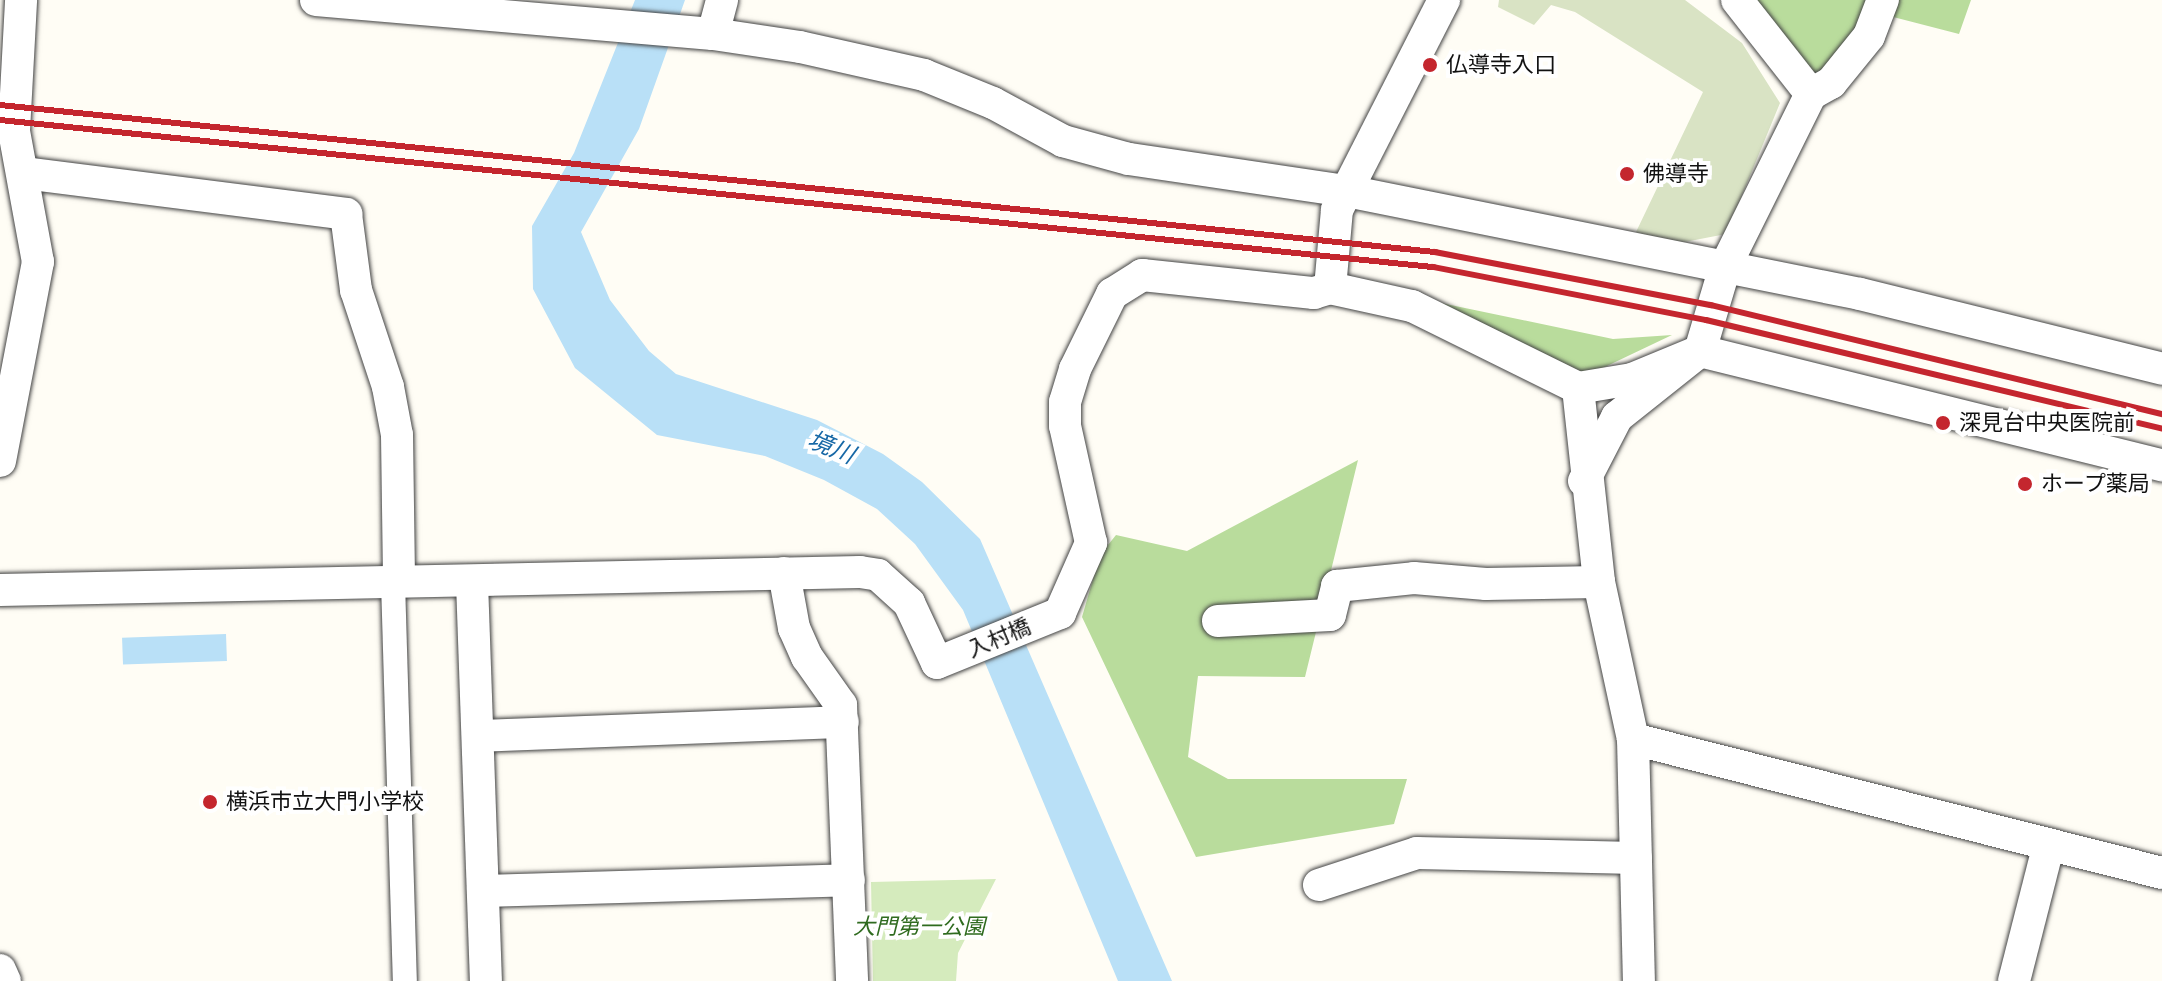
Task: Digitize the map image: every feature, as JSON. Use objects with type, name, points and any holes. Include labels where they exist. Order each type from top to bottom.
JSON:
[{"type":"street","points":[[1,453],[38,262],[14,131],[21,0]]},
{"type":"street","points":[[316,0],[598,17],[713,34],[924,75],[993,103],[1063,141],[1129,159],[1347,191],[1860,294],[2162,369]]},
{"type":"street","points":[[713,34],[722,0]]},
{"type":"street","points":[[1444,0],[1337,210],[1330,288],[1412,306],[1485,347],[1578,388],[1632,379],[1700,351],[2162,465]]},
{"type":"street","points":[[1737,0],[1811,94]]},
{"type":"street","points":[[1584,481],[1617,417],[1700,351],[1725,267],[1811,94],[1831,83],[1869,36],[1883,0]]},
{"type":"street","points":[[23,173],[346,214],[356,290],[388,387],[397,435],[396,582],[405,981]]},
{"type":"street","name":"入村橋","points":[[784,573],[878,575],[909,603],[937,663],[1060,613],[1091,543],[1065,426],[1065,402],[1075,369],[1112,294],[1142,275],[1314,293],[1330,288]]},
{"type":"street","points":[[1578,388],[1584,481],[1599,582],[1633,739],[1639,981]]},
{"type":"street","points":[[0,590],[784,573],[794,628],[807,657],[841,705],[852,981]]},
{"type":"street","points":[[1218,621],[1330,615],[1337,586],[1353,584],[1414,578],[1486,584],[1599,582]]},
{"type":"street","points":[[472,582],[486,981]]},
{"type":"street","points":[[478,736],[843,722]]},
{"type":"street","points":[[1633,739],[2162,873]]},
{"type":"street","points":[[2014,981],[2049,844]]},
{"type":"street","points":[[1319,885],[1417,853],[1636,858]]},
{"type":"street","points":[[483,891],[849,880]]},
{"type":"street","points":[[0,970],[5,981]]},
{"type":"green space","points":[[1499,0],[1685,0],[1742,43],[1780,103],[1726,234],[1669,245],[1636,232],[1703,92],[1575,12],[1551,5],[1534,25],[1498,7]]},
{"type":"green space","points":[[1747,0],[1971,0],[1959,34],[1870,11],[1840,54],[1812,79]]},
{"type":"green space","points":[[1441,303],[1613,339],[1672,335],[1588,375]]},
{"type":"green space","points":[[1358,460],[1305,677],[1198,676],[1188,757],[1228,779],[1407,779],[1394,824],[1196,857],[1082,617],[1100,555],[1116,535],[1187,551]]},
{"type":"green space","name":"大門第一公園","points":[[996,879],[958,953],[956,981],[873,981],[871,882]]},
{"type":"water","name":"境川","points":[[635,0],[685,0],[639,129],[581,232],[610,300],[649,351],[676,374],[817,420],[883,454],[922,482],[980,539],[1172,981],[1118,981],[963,610],[915,544],[877,509],[824,480],[765,456],[657,435],[575,368],[533,289],[532,226],[574,153]]},
{"type":"water","points":[[226,634],[227,661],[123,665],[122,638]]},
{"type":"railway","points":[[0,105],[1435,252],[1711,305],[2162,414]]},
{"type":"railway","points":[[0,120],[1433,267],[1706,320],[2162,429]]},
{"type":"place","name":"仏導寺入口","points":[[1430,65]]},
{"type":"place","name":"佛導寺","points":[[1627,174]]},
{"type":"place","name":"深見台中央医院前","points":[[1943,423]]},
{"type":"place","name":"ホープ薬局","points":[[2025,484]]},
{"type":"place","name":"横浜市立大門小学校","points":[[210,802]]}]
